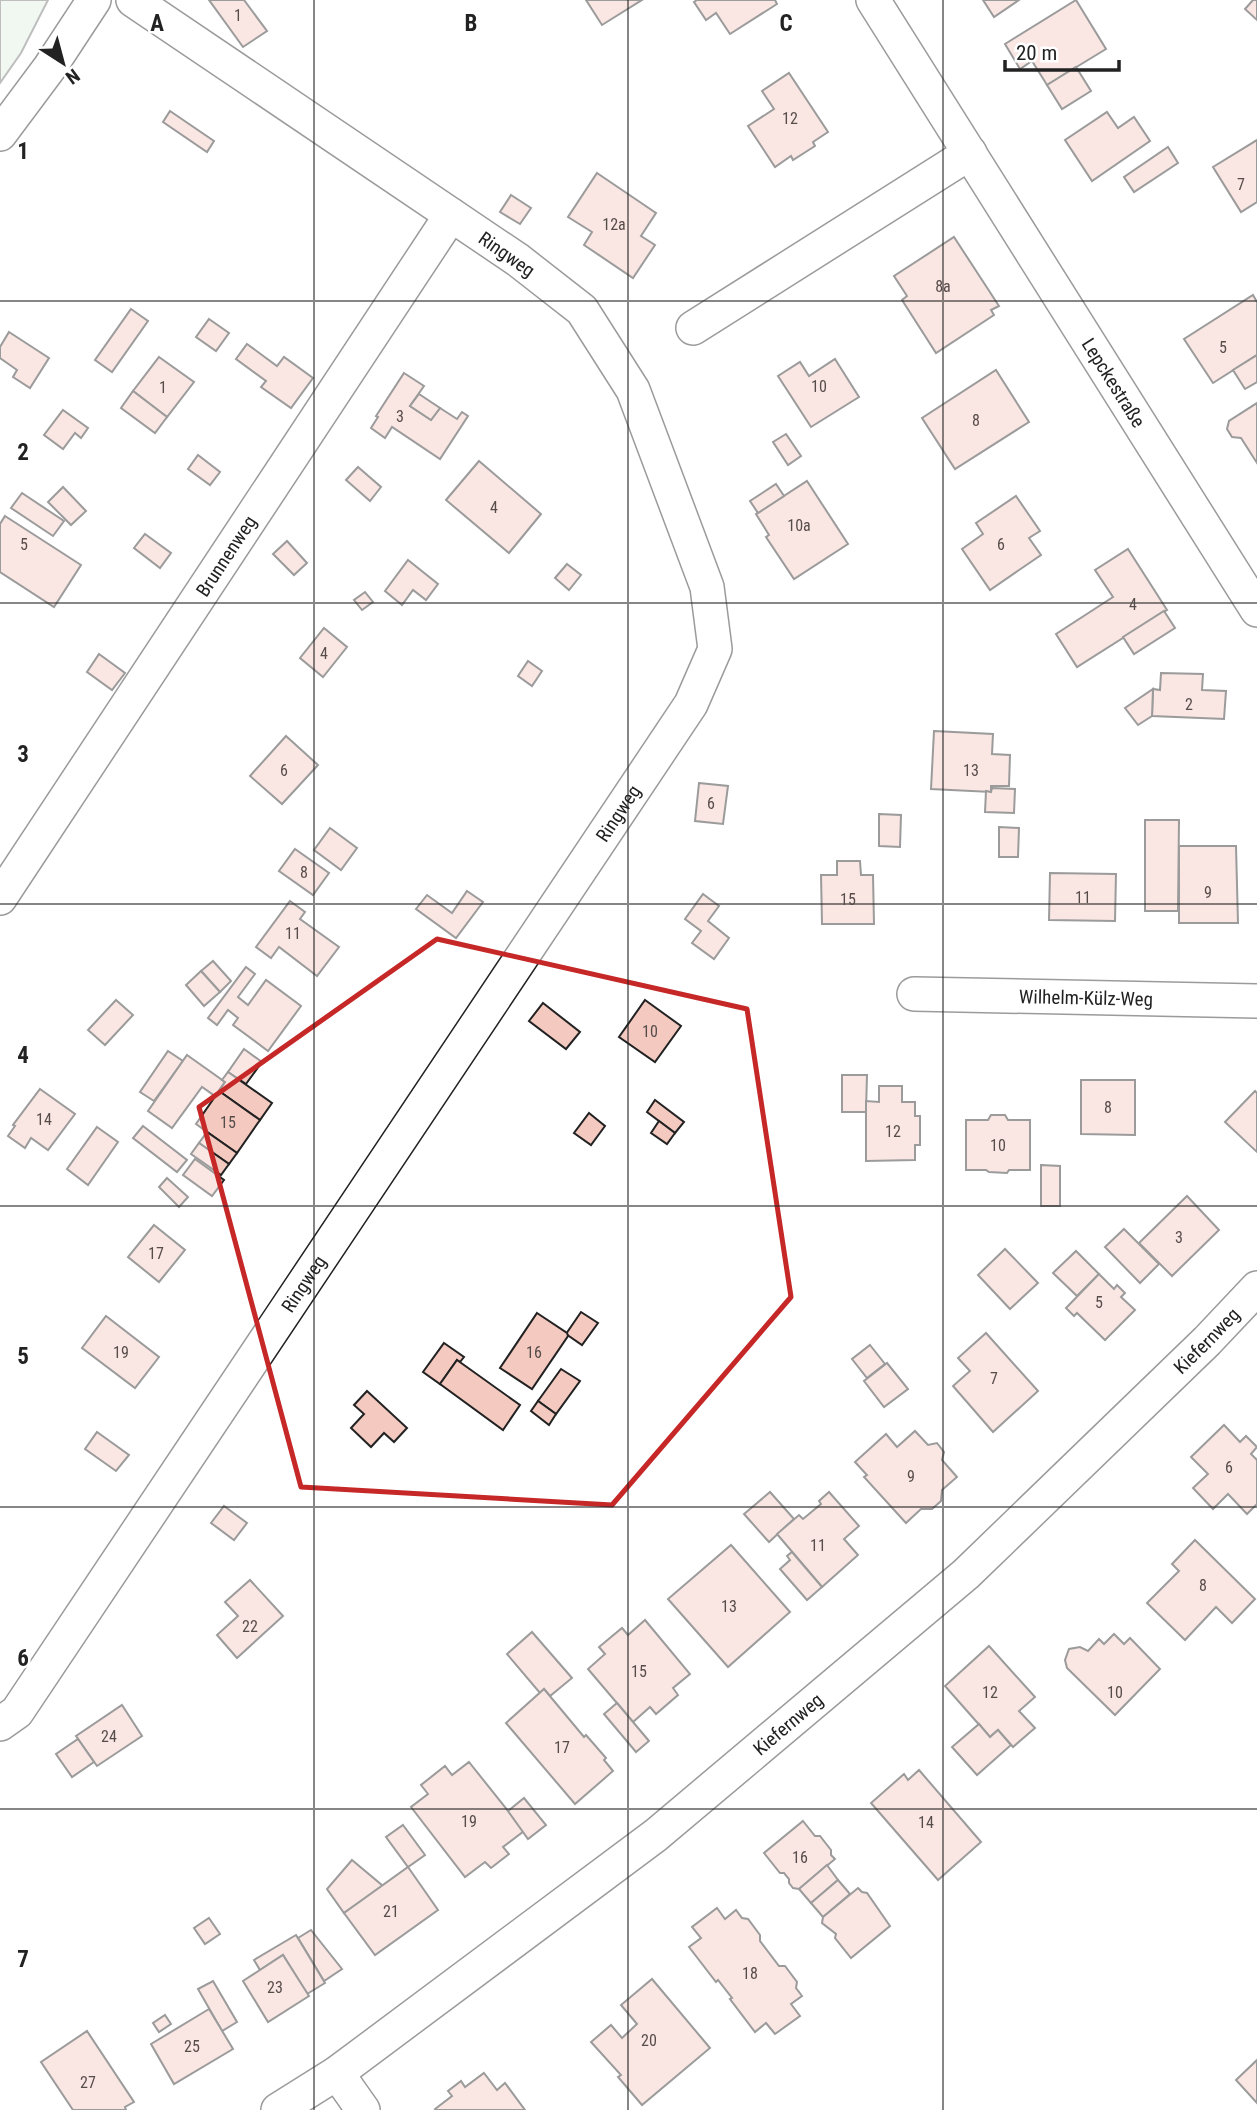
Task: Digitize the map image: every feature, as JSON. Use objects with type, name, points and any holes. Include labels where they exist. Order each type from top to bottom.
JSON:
[{"type":"street","points":[[0,134],[50,67],[94,0]]},
{"type":"street","name":"Ringweg","points":[[0,1724],[17,1712],[691,704],[715,649],[707,587],[633,390],[582,310],[518,260],[133,0]]},
{"type":"street","name":"Lepckestraße","points":[[873,0],[1257,610]]},
{"type":"street","points":[[694,328],[970,153]]},
{"type":"street","name":"Brunnenweg","points":[[0,898],[452,215]]},
{"type":"street","name":"Wilhelm-Külz-Weg","points":[[914,995],[1257,1001]]},
{"type":"street","name":"Kiefernweg","points":[[278,2110],[337,2073],[656,1835],[967,1574],[1207,1341],[1257,1288]]},
{"type":"street","points":[[337,2073],[363,2110]]},
{"type":"highlighted area","points":[[437,939],[747,1009],[791,1297],[612,1505],[301,1487],[199,1107]]},
{"type":"green space","points":[[0,0],[48,0],[21,53],[0,83]]},
{"type":"building","points":[[209,0],[244,0],[267,31],[243,47]]},
{"type":"building","points":[[586,0],[642,0],[602,25]]},
{"type":"building","points":[[775,0],[777,4],[730,34],[716,13],[706,20],[694,2]]},
{"type":"building","points":[[983,0],[1019,0],[994,17]]},
{"type":"building","points":[[1076,0],[1106,49],[1047,85],[1032,61],[1020,69],[1005,44]]},
{"type":"building","points":[[1253,0],[1257,0],[1257,20],[1245,9]]},
{"type":"building","points":[[1076,67],[1091,91],[1062,109],[1047,85]]},
{"type":"building","points":[[789,73],[828,132],[813,142],[815,146],[793,160],[791,156],[775,167],[748,126],[774,109],[762,91]]},
{"type":"building","points":[[170,111],[214,141],[207,152],[163,122]]},
{"type":"building","points":[[1107,112],[1118,128],[1134,117],[1150,141],[1092,181],[1065,140]]},
{"type":"building","points":[[1257,140],[1257,202],[1241,212],[1213,167]]},
{"type":"building","points":[[1168,147],[1178,163],[1134,192],[1124,177]]},
{"type":"building","points":[[597,173],[656,213],[641,236],[655,245],[633,278],[584,245],[592,232],[568,217]]},
{"type":"building","points":[[511,195],[531,208],[520,224],[500,212]]},
{"type":"building","points":[[954,237],[999,306],[991,310],[994,315],[936,353],[902,300],[907,296],[894,276]]},
{"type":"building","points":[[1253,295],[1257,302],[1257,355],[1213,383],[1184,339]]},
{"type":"building","points":[[131,309],[148,321],[112,372],[95,360]]},
{"type":"building","points":[[209,319],[229,333],[216,351],[196,337]]},
{"type":"building","points":[[9,332],[49,358],[30,388],[13,377],[17,370],[0,358],[0,347]]},
{"type":"building","points":[[247,344],[277,366],[284,357],[313,378],[291,408],[261,387],[266,381],[236,359]]},
{"type":"building","points":[[1257,355],[1257,382],[1245,389],[1233,370]]},
{"type":"building","points":[[159,357],[194,382],[167,417],[133,391]]},
{"type":"building","points":[[835,359],[859,397],[811,427],[778,376],[800,362],[809,376]]},
{"type":"building","points":[[996,370],[1029,422],[955,469],[922,418]]},
{"type":"building","points":[[404,373],[424,386],[410,406],[431,420],[440,408],[457,419],[462,412],[468,416],[440,459],[392,427],[385,438],[371,428]]},
{"type":"building","points":[[133,391],[167,417],[155,433],[121,408]]},
{"type":"building","points":[[419,394],[440,408],[431,420],[410,406]]},
{"type":"building","points":[[1257,403],[1257,463],[1241,438],[1232,437],[1227,429],[1229,421]]},
{"type":"building","points":[[63,410],[88,428],[81,438],[75,433],[63,449],[44,435]]},
{"type":"building","points":[[786,434],[801,456],[788,465],[773,442]]},
{"type":"building","points":[[198,455],[220,472],[210,485],[188,469]]},
{"type":"building","points":[[479,461],[541,514],[509,553],[446,500]]},
{"type":"building","points":[[358,467],[381,487],[370,501],[346,480]]},
{"type":"building","points":[[807,481],[848,544],[794,579],[766,537],[769,535],[756,514]]},
{"type":"building","points":[[776,484],[784,496],[758,513],[750,501]]},
{"type":"building","points":[[63,487],[86,511],[71,525],[48,502]]},
{"type":"building","points":[[22,493],[64,521],[53,536],[11,508]]},
{"type":"building","points":[[1016,496],[1040,531],[1029,538],[1041,555],[990,590],[962,549],[983,534],[976,523]]},
{"type":"building","points":[[5,516],[81,565],[54,607],[0,572],[0,524]]},
{"type":"building","points":[[145,534],[171,553],[160,568],[134,548]]},
{"type":"building","points":[[287,541],[307,563],[294,575],[273,554]]},
{"type":"building","points":[[1128,549],[1167,610],[1077,667],[1056,634],[1113,597],[1095,570]]},
{"type":"building","points":[[408,560],[438,584],[426,600],[413,590],[402,605],[385,591]]},
{"type":"building","points":[[567,564],[581,575],[569,590],[555,578]]},
{"type":"building","points":[[365,592],[373,602],[362,610],[354,600]]},
{"type":"building","points":[[1164,611],[1175,628],[1134,654],[1123,637]]},
{"type":"building","points":[[324,628],[347,647],[323,677],[300,658]]},
{"type":"building","points":[[99,654],[125,673],[112,690],[87,672]]},
{"type":"building","points":[[528,661],[542,671],[532,686],[518,676]]},
{"type":"building","points":[[1161,673],[1203,674],[1202,690],[1226,691],[1224,719],[1152,716],[1153,689],[1160,690]]},
{"type":"building","points":[[1153,689],[1152,716],[1138,725],[1125,708]]},
{"type":"building","points":[[934,731],[993,734],[992,754],[1010,755],[1009,786],[991,786],[991,792],[931,789]]},
{"type":"building","points":[[286,736],[318,765],[282,804],[250,776]]},
{"type":"building","points":[[699,783],[728,786],[723,824],[695,821]]},
{"type":"building","points":[[992,788],[1015,789],[1014,813],[985,812],[986,791],[991,792]]},
{"type":"building","points":[[879,814],[901,815],[900,847],[879,846]]},
{"type":"building","points":[[1145,820],[1179,820],[1178,911],[1145,911]]},
{"type":"building","points":[[999,827],[1019,828],[1018,857],[999,857]]},
{"type":"building","points":[[330,828],[357,848],[341,870],[314,850]]},
{"type":"building","points":[[1179,846],[1236,846],[1238,923],[1179,923]]},
{"type":"building","points":[[295,849],[329,873],[313,895],[279,871]]},
{"type":"building","points":[[837,861],[860,861],[861,875],[873,875],[874,924],[822,924],[821,875],[837,875]]},
{"type":"building","points":[[1050,873],[1116,874],[1115,921],[1049,920]]},
{"type":"building","points":[[467,891],[483,902],[456,938],[416,909],[427,895],[452,913]]},
{"type":"building","points":[[703,894],[719,906],[708,921],[729,938],[714,959],[692,943],[701,931],[685,919]]},
{"type":"building","points":[[290,901],[305,912],[300,919],[339,947],[317,976],[279,947],[271,958],[256,947]]},
{"type":"building","points":[[213,961],[231,981],[220,992],[201,971]]},
{"type":"building","points":[[246,967],[255,974],[238,997],[248,1005],[266,980],[301,1006],[268,1051],[233,1025],[238,1018],[228,1010],[217,1025],[208,1018]]},
{"type":"building","points":[[201,971],[220,992],[204,1006],[186,985]]},
{"type":"building","points":[[116,1000],[133,1015],[105,1045],[88,1030]]},
{"type":"building","points":[[645,1000],[681,1026],[655,1062],[619,1037]]},
{"type":"building","points":[[543,1003],[580,1032],[566,1049],[529,1021]]},
{"type":"building","points":[[244,1049],[262,1062],[246,1084],[228,1072]]},
{"type":"building","points":[[168,1051],[183,1061],[154,1101],[140,1092]]},
{"type":"building","points":[[187,1055],[225,1082],[215,1096],[202,1087],[172,1128],[148,1111]]},
{"type":"building","points":[[228,1072],[272,1103],[260,1120],[219,1091]]},
{"type":"building","points":[[842,1075],[867,1075],[866,1112],[842,1112]]},
{"type":"building","points":[[1081,1080],[1135,1080],[1135,1135],[1081,1134]]},
{"type":"building","points":[[879,1086],[902,1086],[902,1102],[915,1102],[915,1116],[920,1116],[920,1145],[915,1145],[915,1160],[866,1161],[866,1101],[879,1102]]},
{"type":"building","points":[[40,1089],[75,1114],[48,1150],[31,1138],[25,1148],[8,1136]]},
{"type":"building","points":[[219,1091],[260,1120],[237,1153],[196,1124]]},
{"type":"building","points":[[1255,1091],[1257,1093],[1257,1152],[1225,1122]]},
{"type":"building","points":[[655,1100],[684,1122],[675,1133],[647,1112]]},
{"type":"building","points":[[589,1113],[605,1126],[591,1145],[574,1133]]},
{"type":"building","points":[[991,1115],[1005,1115],[1008,1120],[1030,1120],[1030,1170],[1009,1170],[1007,1173],[966,1170],[966,1120],[988,1120]]},
{"type":"building","points":[[659,1121],[675,1133],[667,1144],[651,1133]]},
{"type":"building","points":[[143,1126],[187,1160],[177,1172],[133,1138]]},
{"type":"building","points":[[97,1127],[118,1142],[88,1185],[67,1169]]},
{"type":"building","points":[[207,1132],[237,1153],[229,1164],[199,1143]]},
{"type":"building","points":[[199,1143],[229,1164],[221,1175],[191,1154]]},
{"type":"building","points":[[195,1159],[224,1180],[212,1196],[183,1175]]},
{"type":"building","points":[[1041,1165],[1060,1166],[1060,1206],[1041,1206]]},
{"type":"building","points":[[167,1178],[188,1197],[179,1207],[159,1187]]},
{"type":"building","points":[[1187,1196],[1219,1230],[1172,1276],[1139,1243]]},
{"type":"building","points":[[154,1225],[185,1250],[159,1282],[128,1257]]},
{"type":"building","points":[[1124,1229],[1159,1264],[1140,1283],[1105,1247]]},
{"type":"building","points":[[1005,1249],[1038,1283],[1010,1309],[978,1275]]},
{"type":"building","points":[[1076,1251],[1099,1274],[1077,1296],[1053,1273]]},
{"type":"building","points":[[1099,1274],[1114,1289],[1117,1285],[1125,1293],[1121,1297],[1135,1310],[1105,1340],[1077,1313],[1074,1316],[1066,1308]]},
{"type":"building","points":[[581,1312],[598,1323],[582,1345],[566,1334]]},
{"type":"building","points":[[537,1313],[568,1336],[532,1389],[500,1368]]},
{"type":"building","points":[[106,1316],[159,1357],[135,1388],[82,1348]]},
{"type":"building","points":[[986,1333],[1038,1391],[993,1432],[953,1386],[970,1371],[958,1358]]},
{"type":"building","points":[[444,1343],[464,1357],[460,1362],[457,1360],[440,1384],[423,1372]]},
{"type":"building","points":[[870,1345],[885,1364],[867,1378],[852,1359]]},
{"type":"building","points":[[457,1360],[520,1405],[503,1430],[440,1384]]},
{"type":"building","points":[[887,1363],[908,1389],[884,1407],[864,1381]]},
{"type":"building","points":[[561,1369],[580,1381],[556,1414],[538,1401]]},
{"type":"building","points":[[367,1391],[407,1428],[394,1442],[384,1433],[371,1447],[351,1428],[364,1414],[354,1405]]},
{"type":"building","points":[[538,1401],[556,1414],[549,1425],[531,1411]]},
{"type":"building","points":[[1224,1425],[1240,1442],[1246,1436],[1257,1447],[1251,1454],[1257,1460],[1257,1504],[1247,1514],[1228,1494],[1213,1509],[1193,1488],[1208,1474],[1191,1457]]},
{"type":"building","points":[[915,1431],[928,1445],[937,1443],[944,1452],[942,1460],[957,1477],[942,1490],[941,1501],[932,1509],[921,1509],[906,1523],[864,1477],[867,1475],[855,1462],[886,1434],[897,1447]]},
{"type":"building","points":[[97,1432],[129,1455],[116,1471],[85,1449]]},
{"type":"building","points":[[770,1492],[794,1519],[769,1542],[744,1514]]},
{"type":"building","points":[[829,1492],[859,1526],[844,1539],[858,1555],[822,1587],[777,1534],[799,1515],[803,1519],[821,1504],[819,1501]]},
{"type":"building","points":[[224,1506],[247,1523],[234,1540],[211,1523]]},
{"type":"building","points":[[1195,1540],[1255,1599],[1232,1623],[1216,1607],[1185,1640],[1147,1603],[1179,1571],[1172,1564]]},
{"type":"building","points":[[731,1545],[790,1612],[728,1667],[668,1599]]},
{"type":"building","points":[[792,1552],[822,1587],[807,1600],[780,1569],[790,1560],[787,1556]]},
{"type":"building","points":[[250,1580],[283,1616],[237,1658],[217,1635],[238,1616],[225,1602]]},
{"type":"building","points":[[645,1620],[690,1674],[673,1688],[678,1695],[656,1714],[650,1707],[633,1722],[588,1669],[605,1654],[599,1647],[622,1628],[628,1635]]},
{"type":"building","points":[[532,1632],[572,1678],[550,1696],[544,1689],[540,1693],[507,1654]]},
{"type":"building","points":[[1114,1634],[1124,1644],[1130,1638],[1160,1669],[1115,1715],[1067,1668],[1065,1660],[1069,1649],[1080,1647],[1088,1651],[1099,1639],[1104,1644]]},
{"type":"building","points":[[989,1646],[1035,1697],[1019,1711],[1035,1728],[1013,1747],[998,1730],[990,1737],[945,1686]]},
{"type":"building","points":[[544,1689],[584,1737],[586,1735],[606,1758],[604,1760],[613,1771],[575,1804],[506,1723]]},
{"type":"building","points":[[617,1703],[649,1741],[636,1752],[604,1714]]},
{"type":"building","points":[[122,1705],[142,1736],[97,1766],[76,1736]]},
{"type":"building","points":[[979,1724],[990,1737],[998,1730],[1011,1745],[977,1775],[952,1747]]},
{"type":"building","points":[[78,1739],[94,1762],[72,1777],[56,1754]]},
{"type":"building","points":[[469,1762],[524,1831],[503,1847],[509,1854],[491,1868],[485,1862],[465,1877],[411,1807],[428,1794],[421,1785],[445,1766],[452,1775]]},
{"type":"building","points":[[919,1770],[981,1842],[938,1880],[871,1803],[904,1774],[908,1780]]},
{"type":"building","points":[[524,1798],[546,1825],[528,1839],[508,1811]]},
{"type":"building","points":[[803,1821],[815,1836],[820,1836],[835,1859],[799,1889],[793,1888],[789,1879],[784,1873],[780,1873],[764,1853]]},
{"type":"building","points":[[403,1825],[425,1855],[408,1867],[386,1837]]},
{"type":"building","points":[[352,1860],[383,1886],[344,1913],[327,1889]]},
{"type":"building","points":[[827,1865],[838,1880],[811,1903],[799,1889]]},
{"type":"building","points":[[408,1867],[438,1910],[375,1955],[344,1913]]},
{"type":"building","points":[[838,1880],[850,1894],[823,1917],[811,1903]]},
{"type":"building","points":[[858,1888],[867,1893],[890,1926],[851,1958],[835,1938],[836,1934],[822,1923],[823,1917]]},
{"type":"building","points":[[717,1908],[725,1919],[736,1910],[742,1918],[748,1919],[779,1966],[785,1966],[797,1982],[796,1988],[802,1996],[791,2004],[800,2016],[775,2034],[766,2023],[755,2032],[730,1999],[732,1998],[689,1947],[701,1938],[692,1927]]},
{"type":"building","points":[[209,1918],[220,1934],[205,1944],[194,1928]]},
{"type":"building","points":[[311,1930],[342,1969],[324,1981],[298,1938]]},
{"type":"building","points":[[296,1935],[325,1983],[307,1994],[283,1955],[260,1970],[254,1960]]},
{"type":"building","points":[[283,1955],[309,1996],[268,2022],[243,1981]]},
{"type":"building","points":[[652,1979],[710,2048],[642,2105],[618,2077],[621,2075],[591,2042],[611,2025],[622,2038],[637,2024],[621,2005]]},
{"type":"building","points":[[213,1981],[237,2022],[222,2031],[198,1989]]},
{"type":"building","points":[[209,2009],[233,2049],[174,2084],[151,2044]]},
{"type":"building","points":[[165,2015],[171,2024],[159,2032],[153,2023]]},
{"type":"building","points":[[87,2031],[134,2102],[125,2107],[126,2110],[73,2110],[41,2062]]},
{"type":"building","points":[[1257,2060],[1257,2103],[1236,2080]]},
{"type":"building","points":[[484,2073],[497,2090],[505,2083],[525,2110],[435,2109],[452,2096],[448,2091],[461,2081],[465,2087]]}]
